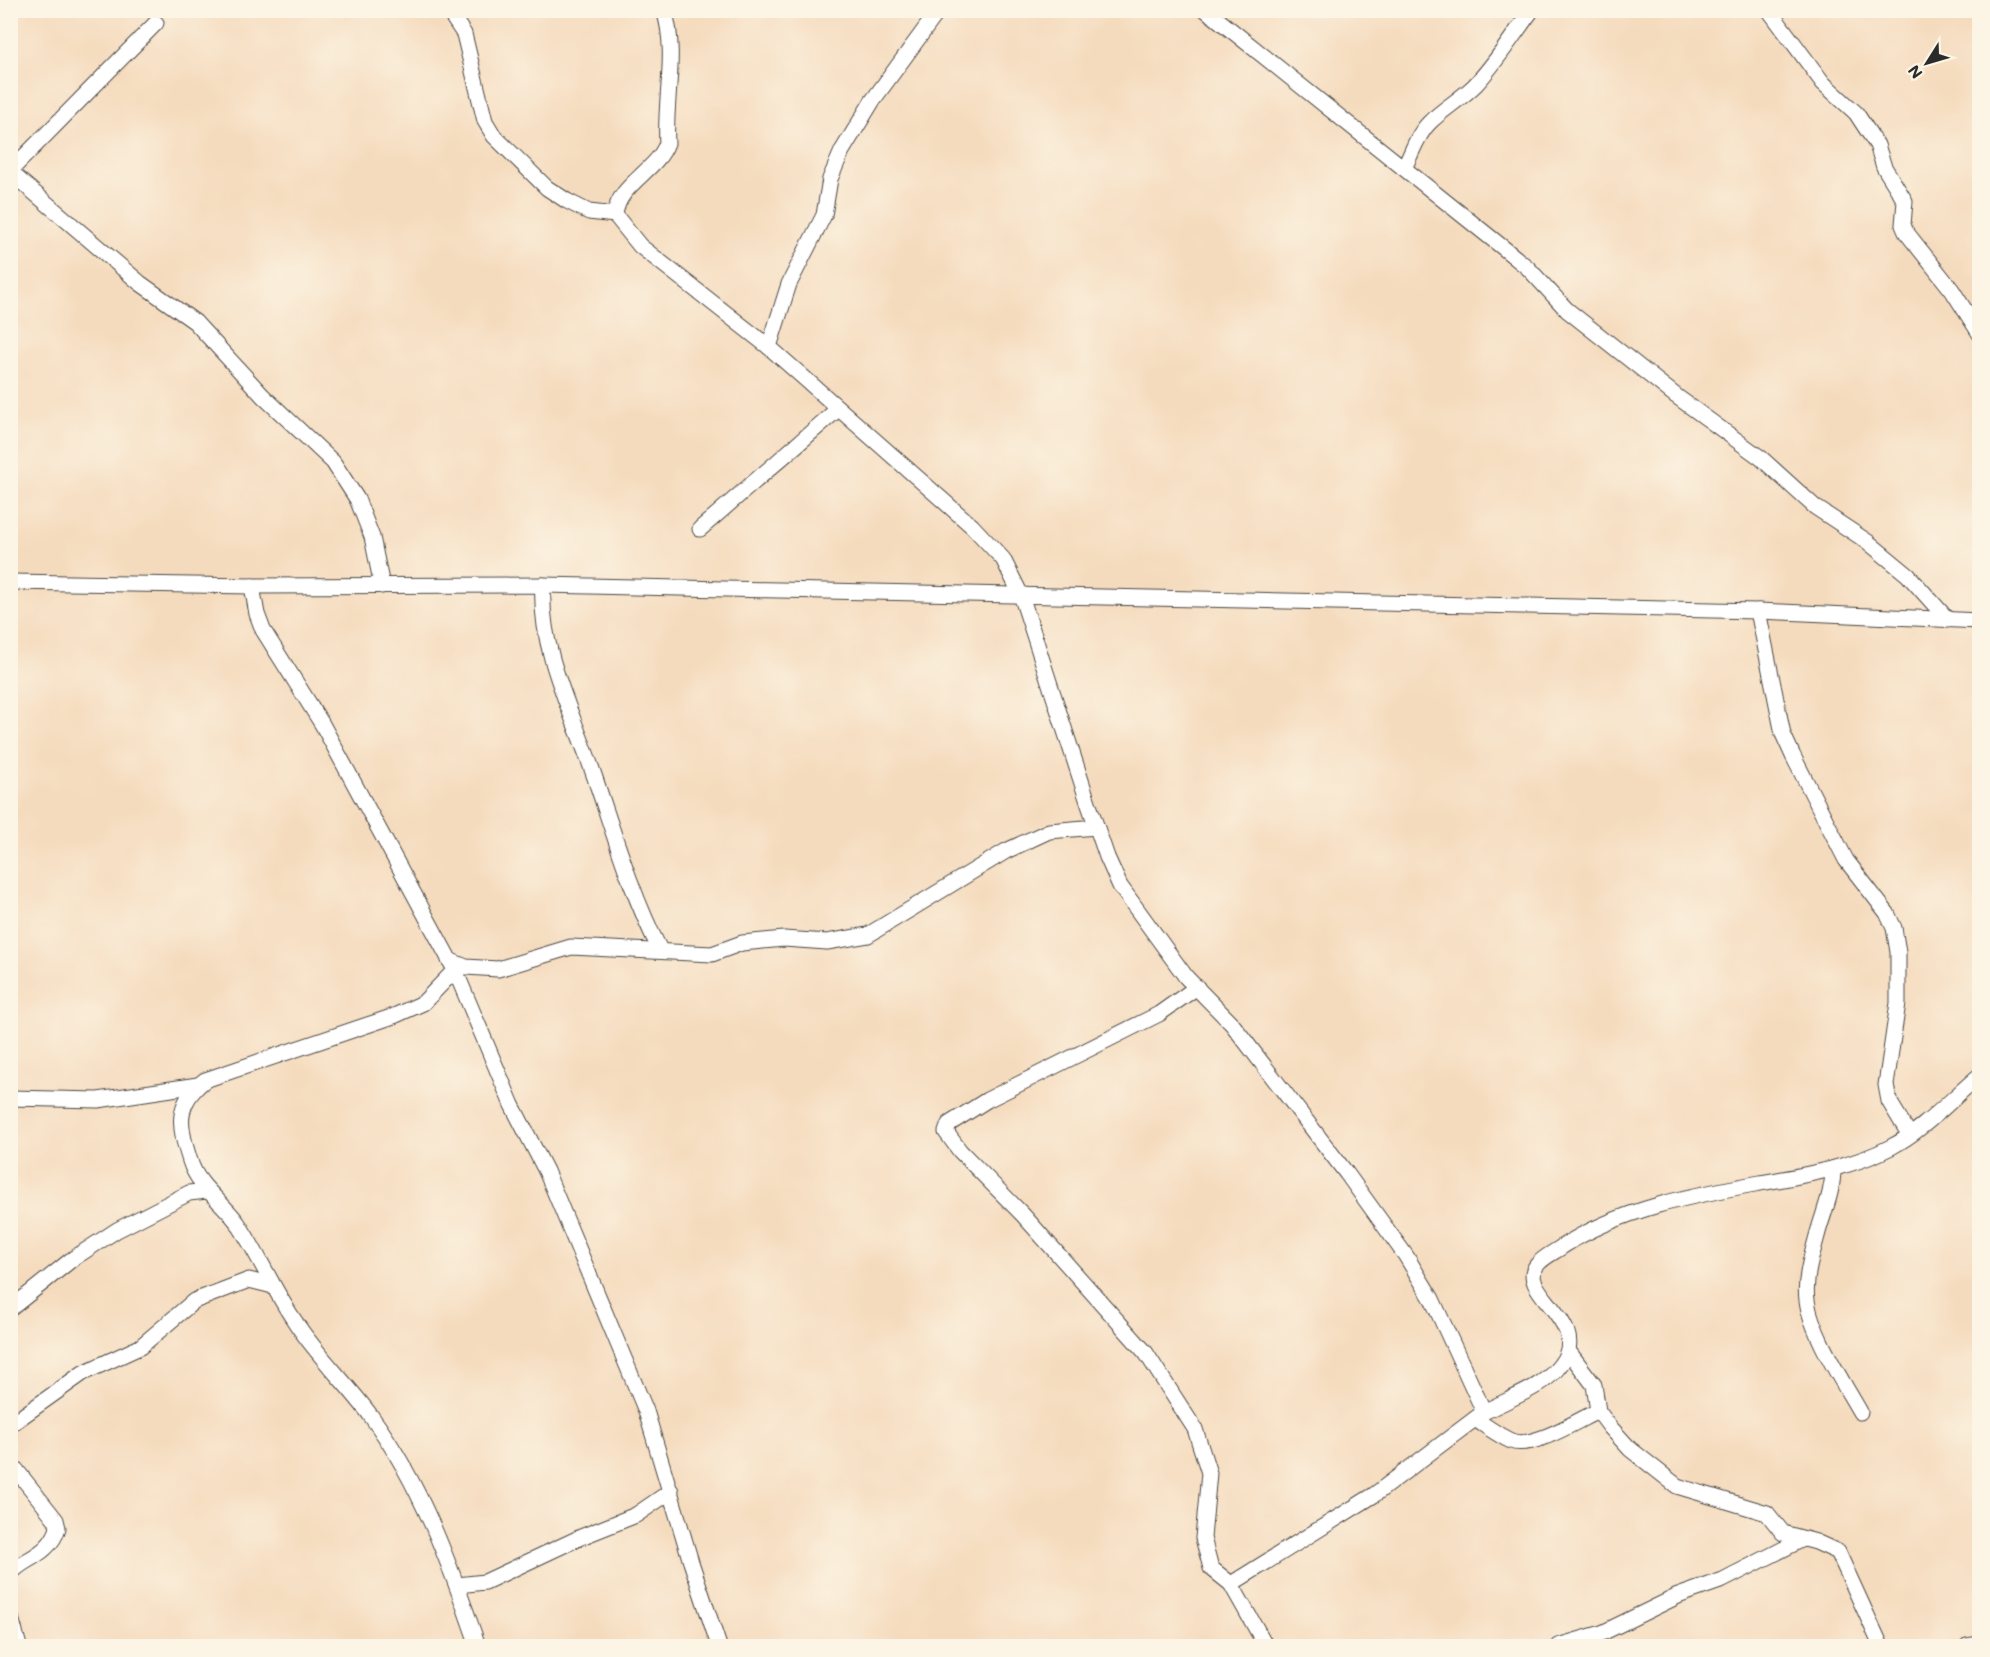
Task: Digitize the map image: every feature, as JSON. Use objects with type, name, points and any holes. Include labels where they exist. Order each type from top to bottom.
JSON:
[{"type":"street","points":[[448,10],[467,43],[485,121],[494,136],[547,188],[589,213],[615,215]]},
{"type":"street","points":[[664,10],[668,23],[671,57],[667,142],[662,156],[627,189],[616,207],[615,215],[630,237],[640,246],[769,347],[972,526],[1003,559],[1021,595],[1096,827],[1120,886],[1186,977],[1232,1024],[1347,1174],[1406,1256],[1432,1299],[1480,1416],[1512,1442],[1521,1443],[1533,1442],[1598,1411]]},
{"type":"street","points":[[769,347],[789,284],[824,214],[830,179],[842,151],[873,100],[939,10]]},
{"type":"street","points":[[1206,10],[1528,268],[1567,310],[1676,396],[1761,458],[1815,507],[1868,542],[1908,575],[1948,620]]},
{"type":"street","points":[[1404,168],[1420,133],[1430,122],[1456,104],[1476,84],[1498,58],[1532,10]]},
{"type":"street","points":[[1769,10],[1823,82],[1856,113],[1872,137],[1884,167],[1905,201],[1903,225],[1905,232],[1952,290],[1980,334]]},
{"type":"street","points":[[156,22],[10,172],[140,283],[195,322],[263,396],[333,462],[357,499],[372,537],[382,586]]},
{"type":"street","points":[[700,529],[838,409]]},
{"type":"street","points":[[10,582],[252,586],[543,585],[1758,611],[1980,621]]},
{"type":"street","points":[[543,585],[542,612],[562,693],[595,776],[640,910],[660,950]]},
{"type":"street","points":[[252,586],[257,615],[263,630],[322,724],[452,965],[512,1105],[546,1171],[646,1411],[719,1647]]},
{"type":"street","points":[[1758,611],[1781,724],[1792,756],[1846,860],[1887,913],[1894,928],[1898,952],[1899,1003],[1886,1085],[1889,1101],[1910,1134]]},
{"type":"street","points":[[452,965],[498,969],[571,947],[712,954],[742,943],[784,939],[827,942],[868,935],[1006,851],[1049,831],[1096,827]]},
{"type":"street","points":[[10,1098],[80,1101],[199,1085],[237,1068],[296,1051],[394,1016],[423,1003],[452,965]]},
{"type":"street","points":[[1197,987],[1159,1014],[987,1100],[949,1124],[946,1132],[960,1151],[1023,1215],[1146,1353],[1195,1429],[1209,1473],[1203,1538],[1211,1568],[1231,1584],[1266,1647]]},
{"type":"street","points":[[1231,1584],[1374,1495],[1480,1416],[1530,1388],[1565,1359],[1569,1334],[1533,1278],[1533,1272],[1539,1262],[1585,1232],[1677,1200],[1833,1169],[1892,1146],[1910,1134],[1980,1075]]},
{"type":"street","points":[[180,1116],[186,1099],[199,1085]]},
{"type":"street","points":[[158,1092],[180,1116],[194,1170],[207,1191],[235,1220],[295,1322],[352,1390],[394,1452],[424,1509],[458,1585],[478,1647]]},
{"type":"street","points":[[1833,1169],[1833,1187],[1817,1235],[1807,1300],[1830,1359],[1860,1412]]},
{"type":"street","points":[[189,1193],[194,1170]]},
{"type":"street","points":[[10,1309],[71,1260],[117,1230],[189,1193],[207,1191]]},
{"type":"street","points":[[10,1425],[83,1374],[141,1347],[194,1301],[249,1280],[261,1263]]},
{"type":"street","points":[[249,1280],[273,1286]]},
{"type":"street","points":[[1565,1359],[1585,1374],[1597,1390],[1598,1411],[1630,1449],[1677,1486],[1767,1513],[1783,1533],[1839,1552],[1881,1647]]},
{"type":"street","points":[[10,1462],[56,1520],[58,1528],[42,1554],[13,1570],[10,1576]]},
{"type":"street","points":[[458,1585],[485,1582],[581,1537],[636,1515],[671,1491]]},
{"type":"street","points":[[1558,1647],[1602,1632],[1678,1596],[1723,1580],[1803,1539]]},
{"type":"street","points":[[467,1609],[485,1582]]},
{"type":"street","points":[[10,1614],[19,1647]]},
{"type":"street","points":[[1967,1647],[1980,1644]]}]
